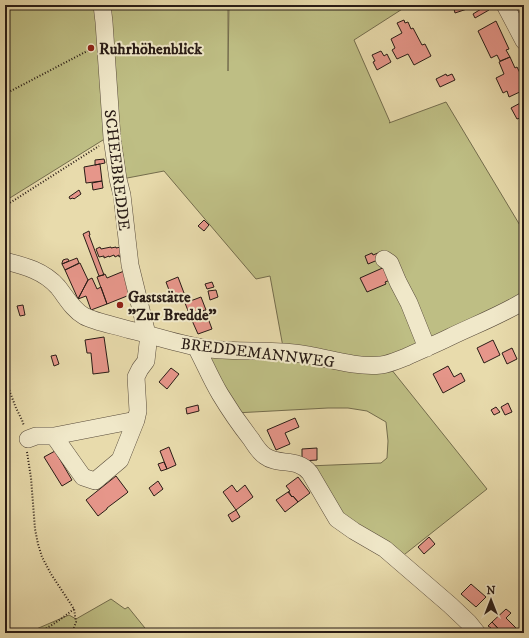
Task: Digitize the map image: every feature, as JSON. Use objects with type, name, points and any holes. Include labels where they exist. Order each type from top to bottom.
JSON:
[{"type":"street","name":"SCHEEBREDDE","points":[[54,436],[83,477],[95,481],[120,460],[136,420],[138,411],[136,377],[146,361],[148,334],[130,265],[122,195],[112,138],[106,41],[102,5]]},
{"type":"street","points":[[505,5],[524,41]]},
{"type":"street","points":[[384,259],[390,263],[409,303],[427,348]]},
{"type":"street","name":"BREDDEMANNWEG","points":[[5,260],[20,264],[46,276],[74,308],[84,316],[100,322],[188,346],[294,353],[364,365],[381,365],[391,363],[427,348],[524,302]]},
{"type":"street","points":[[196,347],[219,393],[262,454],[272,459],[295,463],[305,467],[337,519],[385,549],[450,605],[477,633]]},
{"type":"street","points":[[28,439],[36,436],[54,436],[136,420]]},
{"type":"path","points":[[5,94],[106,41]]},
{"type":"path","points":[[5,206],[112,138]]},
{"type":"path","points":[[5,379],[28,439],[27,450],[35,529],[38,544],[42,557],[51,574],[74,609],[76,622],[72,633]]},
{"type":"path","points":[[35,633],[44,630],[57,622],[74,609]]},
{"type":"green space","points":[[5,5],[228,5],[228,71],[229,5],[406,5],[407,6],[354,40],[390,122],[389,123],[446,102],[524,232],[524,294],[435,340],[373,361],[283,347],[270,276],[256,279],[164,171],[122,179],[115,135],[103,140],[5,201]]},
{"type":"green space","points":[[202,352],[391,369],[487,489],[400,558],[351,525],[308,466],[381,463],[387,458],[388,441],[386,422],[367,411],[348,408],[235,413]]},
{"type":"green space","points":[[111,599],[125,609],[128,607],[149,633],[27,633],[69,615],[76,619]]},
{"type":"building","points":[[453,5],[476,5],[476,6],[455,13]]},
{"type":"building","points":[[486,6],[489,10],[475,18],[473,14]]},
{"type":"building","points":[[404,20],[405,23],[408,22],[411,29],[413,28],[422,45],[425,44],[431,56],[414,65],[408,54],[397,59],[392,50],[395,48],[391,39],[402,33],[397,23]]},
{"type":"building","points":[[496,21],[509,49],[506,50],[510,57],[500,61],[497,55],[491,58],[478,31]]},
{"type":"building","points":[[381,51],[384,56],[387,54],[391,62],[377,70],[373,62],[375,61],[372,55]]},
{"type":"building","points":[[510,57],[515,68],[517,67],[524,81],[524,90],[509,97],[507,91],[503,93],[496,78],[504,74],[499,62]]},
{"type":"building","points":[[446,74],[447,76],[452,74],[455,80],[440,87],[436,79]]},
{"type":"building","points":[[524,101],[523,124],[520,118],[517,119],[511,108]]},
{"type":"building","points":[[104,159],[105,163],[95,165],[95,160]]},
{"type":"building","points":[[100,164],[102,181],[86,183],[84,167]]},
{"type":"building","points":[[102,181],[103,188],[93,190],[92,183]]},
{"type":"building","points":[[79,190],[81,194],[74,199],[70,199],[69,197]]},
{"type":"building","points":[[204,220],[209,225],[204,231],[198,226]]},
{"type":"building","points":[[89,231],[89,235],[104,275],[99,276],[83,234]]},
{"type":"building","points":[[100,247],[101,249],[121,247],[124,255],[119,257],[119,255],[115,257],[114,255],[104,258],[104,256],[99,257],[96,249]]},
{"type":"building","points":[[372,253],[373,255],[378,253],[380,259],[368,264],[365,256]]},
{"type":"building","points":[[77,258],[79,263],[65,270],[62,264]]},
{"type":"building","points":[[66,259],[69,261],[62,264],[63,260]]},
{"type":"building","points":[[80,263],[88,280],[78,299],[65,270]]},
{"type":"building","points":[[387,266],[393,279],[385,282],[386,284],[367,292],[360,278]]},
{"type":"building","points":[[124,271],[132,294],[107,304],[97,277],[105,274],[107,278]]},
{"type":"building","points":[[178,277],[184,293],[172,298],[166,282]]},
{"type":"building","points":[[92,278],[97,289],[101,287],[107,304],[91,310],[86,296],[78,299],[88,280]]},
{"type":"building","points":[[212,282],[214,287],[207,289],[205,284]]},
{"type":"building","points":[[216,290],[218,297],[210,300],[208,291]]},
{"type":"building","points":[[201,297],[206,310],[190,316],[185,303]]},
{"type":"building","points":[[23,305],[25,315],[20,316],[17,306]]},
{"type":"building","points":[[205,310],[212,329],[198,334],[190,316]]},
{"type":"building","points":[[104,337],[109,372],[93,374],[91,353],[87,353],[85,340]]},
{"type":"building","points":[[493,340],[500,355],[484,363],[477,348]]},
{"type":"building","points":[[512,348],[517,359],[507,364],[502,353]]},
{"type":"building","points":[[56,355],[59,364],[54,366],[51,356]]},
{"type":"building","points":[[448,366],[454,377],[461,373],[465,381],[443,393],[433,374]]},
{"type":"building","points":[[171,368],[179,374],[167,389],[159,382]]},
{"type":"building","points":[[508,403],[512,412],[505,415],[501,407]]},
{"type":"building","points":[[198,405],[199,411],[187,414],[186,408]]},
{"type":"building","points":[[496,407],[500,412],[494,415],[491,410]]},
{"type":"building","points":[[295,418],[299,427],[285,433],[290,444],[276,450],[267,430]]},
{"type":"building","points":[[169,447],[176,465],[167,469],[160,451]]},
{"type":"building","points":[[317,448],[317,460],[302,461],[302,449]]},
{"type":"building","points":[[55,451],[72,480],[62,486],[44,457]]},
{"type":"building","points":[[164,462],[167,469],[161,471],[158,464]]},
{"type":"building","points":[[116,476],[128,492],[98,516],[86,500]]},
{"type":"building","points":[[298,477],[310,493],[298,502],[288,492],[290,491],[286,486]]},
{"type":"building","points":[[158,481],[163,489],[154,496],[149,488]]},
{"type":"building","points":[[232,485],[237,492],[245,485],[253,497],[236,510],[223,492]]},
{"type":"building","points":[[288,492],[298,502],[285,512],[276,500]]},
{"type":"building","points":[[236,510],[240,517],[232,522],[228,515]]},
{"type":"building","points":[[429,537],[435,544],[424,554],[418,547]]},
{"type":"building","points":[[471,584],[486,597],[476,607],[461,594]]},
{"type":"building","points":[[506,609],[511,613],[506,618],[518,630],[514,633],[502,633],[492,622]]},
{"type":"building","points":[[492,622],[500,630],[497,633],[493,633],[489,629],[491,628],[488,626]]},
{"type":"place","name":"Ruhrhöhenblick","points":[[91,48]]},
{"type":"place","name":"Gaststätte \"Zur Bredde\"","points":[[120,305]]}]
